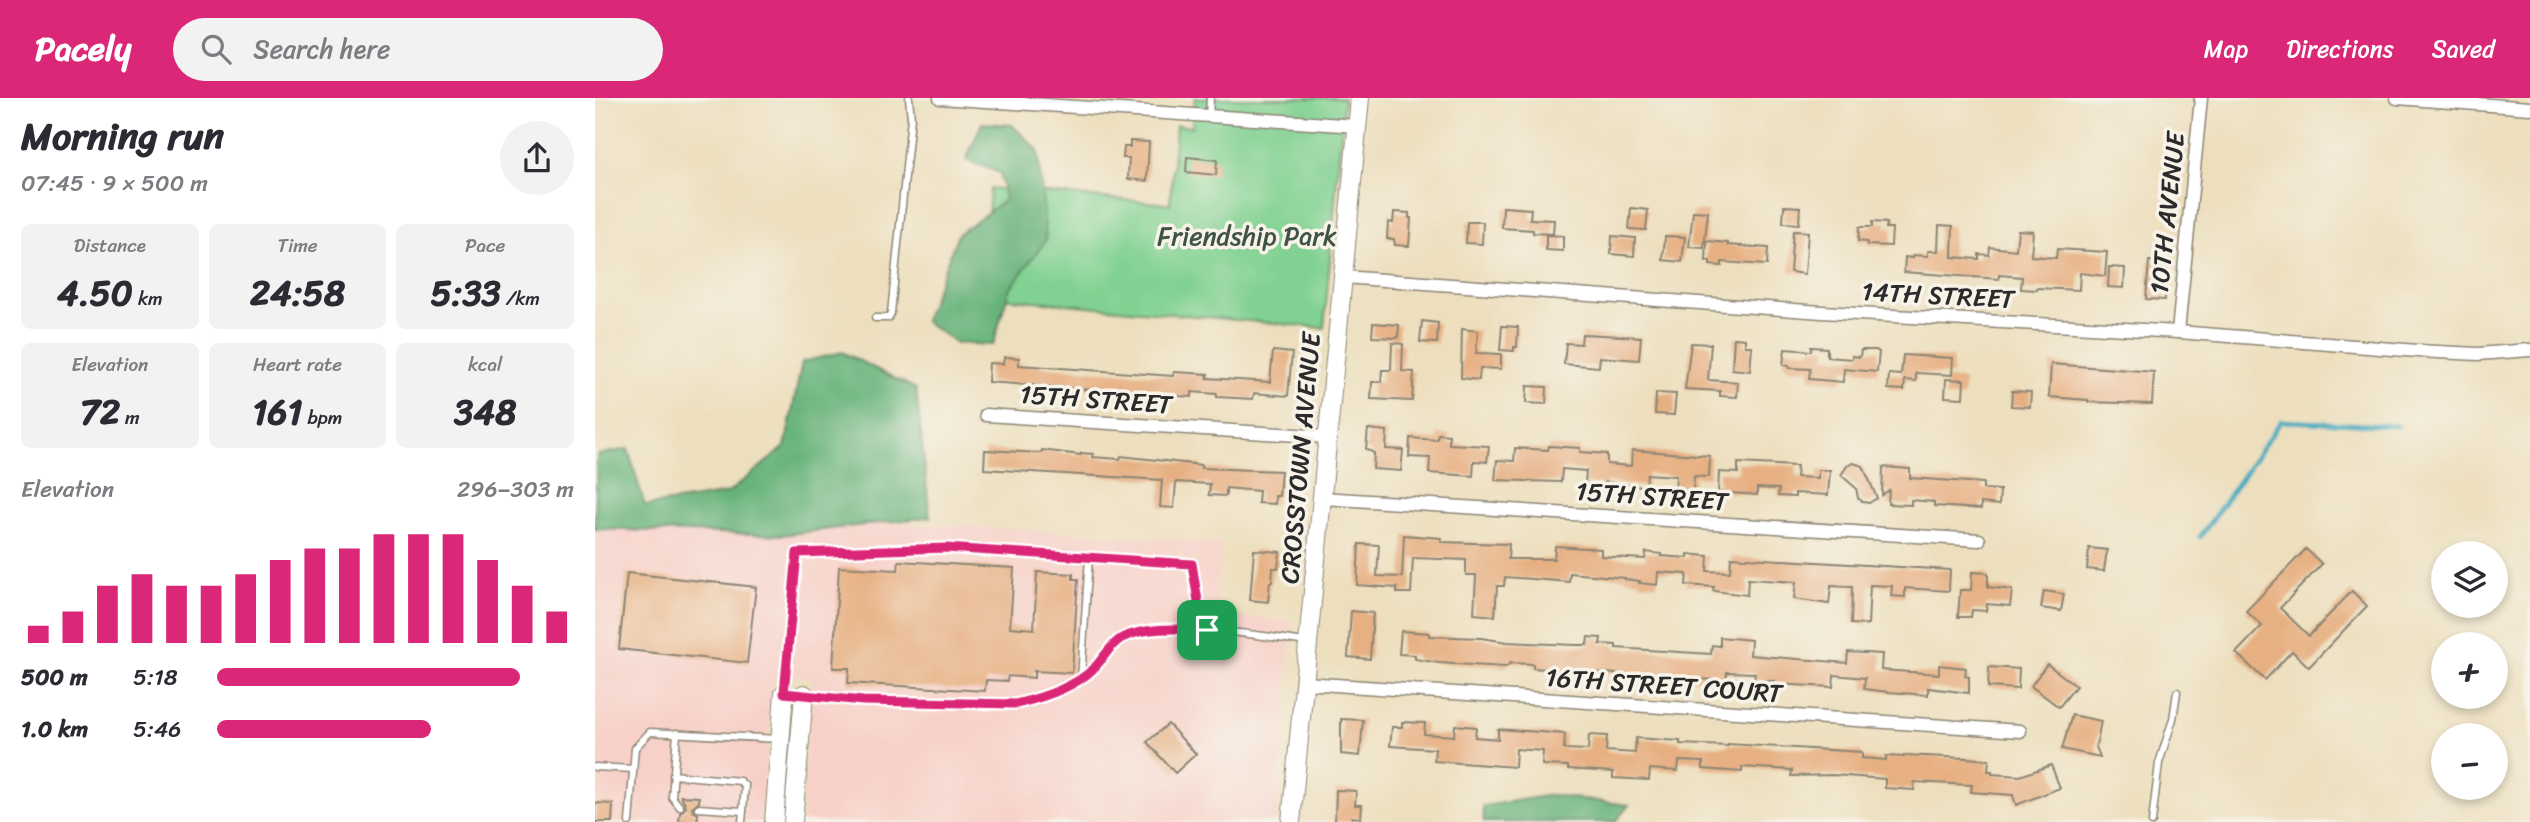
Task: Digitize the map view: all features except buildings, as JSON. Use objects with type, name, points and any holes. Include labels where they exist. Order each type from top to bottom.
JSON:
[{"type":"street","points":[[940,98],[1357,126]]},
{"type":"street","name":"CROSSTOWN AVENUE","points":[[1291,822],[1360,98]]},
{"type":"street","name":"10TH AVENUE","points":[[2178,332],[2201,98]]},
{"type":"street","points":[[2396,98],[2530,108]]},
{"type":"street","name":"14TH STREET","points":[[1343,277],[1767,308],[2178,332],[2418,351],[2478,354],[2530,350]]},
{"type":"street","name":"15TH STREET","points":[[986,415],[1328,437]]},
{"type":"street","name":"15TH STREET","points":[[1322,498],[1979,540]]},
{"type":"street","name":"16TH STREET COURT","points":[[1305,683],[2020,731]]},
{"type":"street","points":[[774,822],[784,693]]},
{"type":"street","points":[[793,822],[804,694]]},
{"type":"lane","points":[[875,318],[889,318],[891,313],[911,118],[909,98]]},
{"type":"lane","points":[[1209,116],[1210,98]]},
{"type":"lane","points":[[1207,630],[1201,620],[1192,564],[946,548],[797,553],[784,693],[863,701],[1016,704],[1036,699],[1081,678],[1092,670],[1117,640],[1146,631],[1207,630],[1309,642]]},
{"type":"lane","points":[[1081,678],[1089,557]]},
{"type":"lane","points":[[2152,822],[2159,763],[2173,719],[2177,692]]},
{"type":"lane","points":[[629,822],[635,748],[650,732],[781,739]]},
{"type":"lane","points":[[677,733],[672,797],[680,807]]},
{"type":"lane","points":[[595,767],[633,769]]},
{"type":"lane","points":[[673,775],[740,781],[745,786],[742,822]]},
{"type":"lane","points":[[698,808],[743,811]]},
{"type":"shaded area","points":[[595,514],[967,526],[1221,543],[1216,613],[1292,622],[1276,822],[802,822],[811,678],[798,677],[774,678],[761,822],[595,822]]},
{"type":"green space","name":"Friendship Park","points":[[1195,98],[1344,98],[1324,328],[982,296],[990,188],[1170,204],[1176,125],[1192,127]]},
{"type":"green space","points":[[982,123],[1012,125],[1038,150],[1046,240],[1009,290],[993,345],[956,343],[924,321],[958,234],[1005,200],[1000,173],[966,160]]},
{"type":"green space","points":[[842,352],[916,389],[930,517],[781,535],[595,529],[597,455],[628,449],[645,506],[728,493],[785,447],[802,362]]},
{"type":"green space","points":[[1551,795],[1629,805],[1615,822],[1484,822],[1483,806]]},
{"type":"waterway","points":[[2200,537],[2281,421],[2398,426]]},
{"type":"route","points":[[946,548],[1192,564],[1201,620],[1207,630],[1146,631],[1125,636],[1117,640],[1092,670],[1077,681],[1036,699],[1016,704],[863,701],[784,693],[797,553],[946,548]]}]
